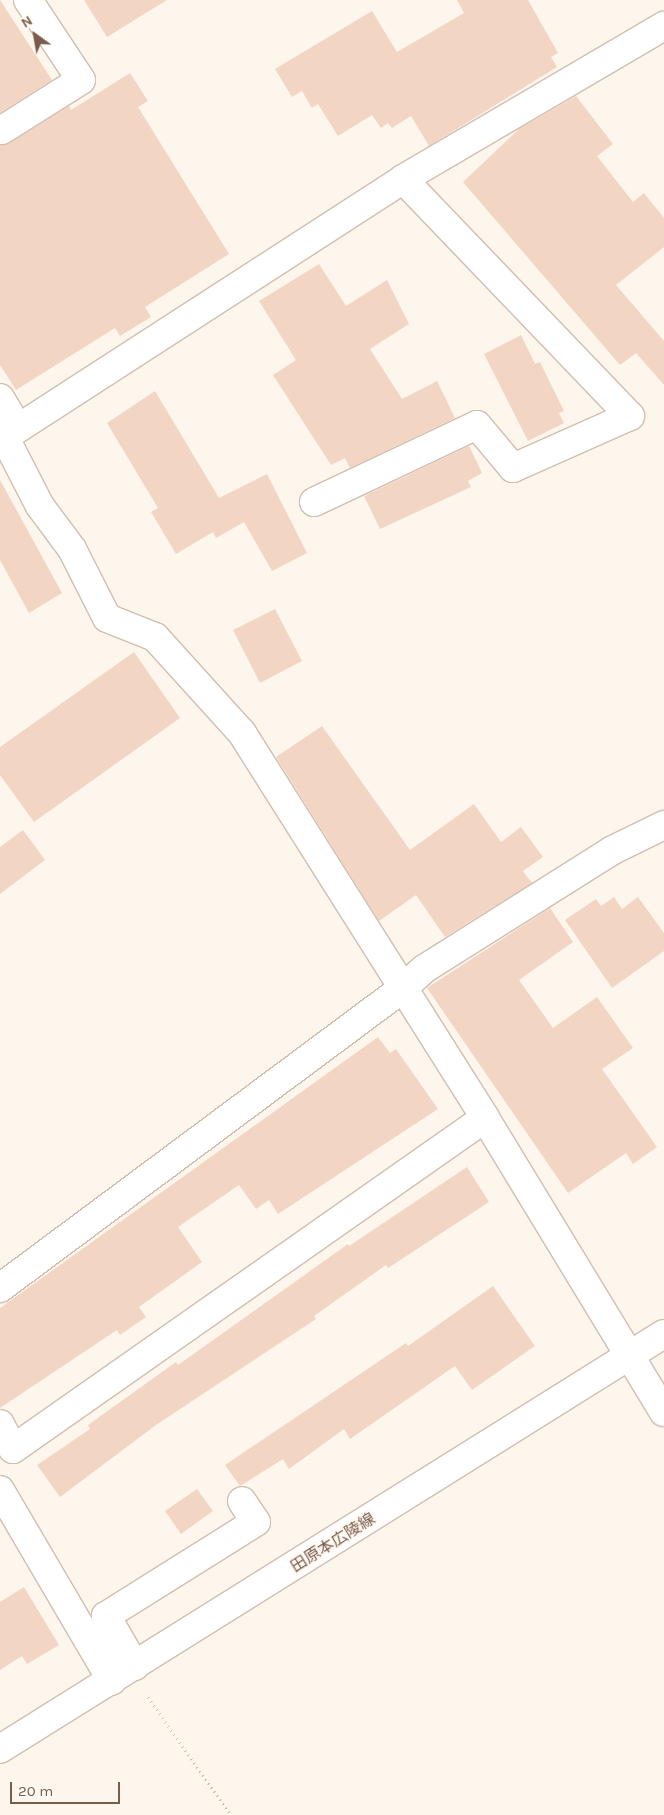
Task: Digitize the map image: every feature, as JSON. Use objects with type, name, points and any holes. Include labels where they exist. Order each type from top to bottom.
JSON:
[{"type":"street","points":[[2,130],[81,80],[28,0]]},
{"type":"street","points":[[2,439],[403,179],[664,26]]},
{"type":"street","points":[[314,502],[477,425],[513,468],[630,416],[403,179]]},
{"type":"street","points":[[0,398],[9,412],[2,439],[40,506],[72,549],[108,618],[155,637],[242,733],[485,1118],[664,1412]]},
{"type":"street","points":[[0,1288],[403,988],[424,969],[596,860],[664,825]]},
{"type":"street","points":[[0,1424],[13,1449],[485,1118]]},
{"type":"street","name":"田原本広陵線","points":[[0,1749],[664,1334]]},
{"type":"street","points":[[0,1490],[126,1672]]},
{"type":"street","points":[[126,1672],[106,1616],[256,1522],[242,1501]]},
{"type":"path","points":[[126,1672],[231,1815]]},
{"type":"building","points":[[0,0],[52,80],[0,113]]},
{"type":"building","points":[[84,0],[167,0],[107,37]]},
{"type":"building","points":[[457,0],[528,0],[558,53],[551,57],[557,67],[429,146],[411,116],[392,128],[388,123],[381,128],[372,115],[338,136],[318,104],[312,108],[302,91],[292,97],[275,69],[372,11],[397,52],[464,13]]},
{"type":"building","points":[[130,73],[148,101],[138,107],[229,254],[145,307],[151,317],[120,336],[115,328],[16,390],[0,365],[0,145],[10,143],[69,106],[71,110]]},
{"type":"building","points":[[576,96],[613,144],[597,156],[633,202],[644,193],[664,218],[664,247],[616,285],[664,341],[664,385],[636,353],[620,365],[463,182],[519,129]]},
{"type":"building","points":[[319,264],[346,306],[387,280],[409,324],[370,349],[402,399],[437,381],[455,418],[350,468],[345,458],[331,465],[273,375],[296,360],[259,301]]},
{"type":"building","points":[[521,335],[535,364],[540,362],[564,411],[559,413],[564,423],[528,441],[484,354]]},
{"type":"building","points":[[155,391],[219,498],[267,474],[307,553],[272,571],[244,522],[216,538],[213,532],[176,554],[151,512],[158,508],[107,423]]},
{"type":"building","points":[[469,446],[482,473],[468,481],[471,487],[380,529],[364,496]]},
{"type":"building","points":[[0,480],[62,593],[29,613],[0,560]]},
{"type":"building","points":[[275,609],[302,661],[260,683],[233,630]]},
{"type":"building","points":[[134,652],[180,718],[34,822],[0,775],[0,747]]},
{"type":"building","points":[[322,726],[410,850],[474,804],[501,842],[521,827],[543,857],[523,871],[532,883],[445,937],[416,895],[379,921],[276,757]]},
{"type":"building","points":[[23,830],[45,860],[0,894],[0,847]]},
{"type":"building","points":[[614,897],[622,909],[638,897],[664,933],[664,951],[612,988],[565,920],[596,899],[601,906]]},
{"type":"building","points":[[550,908],[573,942],[519,980],[553,1028],[597,997],[633,1048],[602,1069],[657,1147],[633,1164],[626,1153],[568,1193],[427,988]]},
{"type":"building","points":[[378,1037],[390,1053],[396,1049],[438,1109],[278,1214],[269,1200],[256,1209],[239,1185],[178,1227],[202,1262],[139,1307],[146,1317],[120,1335],[117,1330],[0,1408],[0,1308]]},
{"type":"building","points":[[467,1167],[489,1202],[388,1268],[386,1265],[314,1316],[316,1319],[156,1425],[60,1497],[37,1465],[90,1429],[88,1425],[176,1362],[178,1365],[348,1244],[349,1246]]},
{"type":"building","points":[[493,1286],[535,1346],[472,1390],[455,1366],[350,1439],[344,1429],[289,1469],[283,1459],[240,1486],[225,1465],[406,1343],[408,1346]]},
{"type":"building","points":[[197,1489],[213,1511],[181,1534],[165,1511]]},
{"type":"building","points":[[24,1587],[59,1645],[27,1664],[22,1656],[0,1670],[0,1602]]}]
